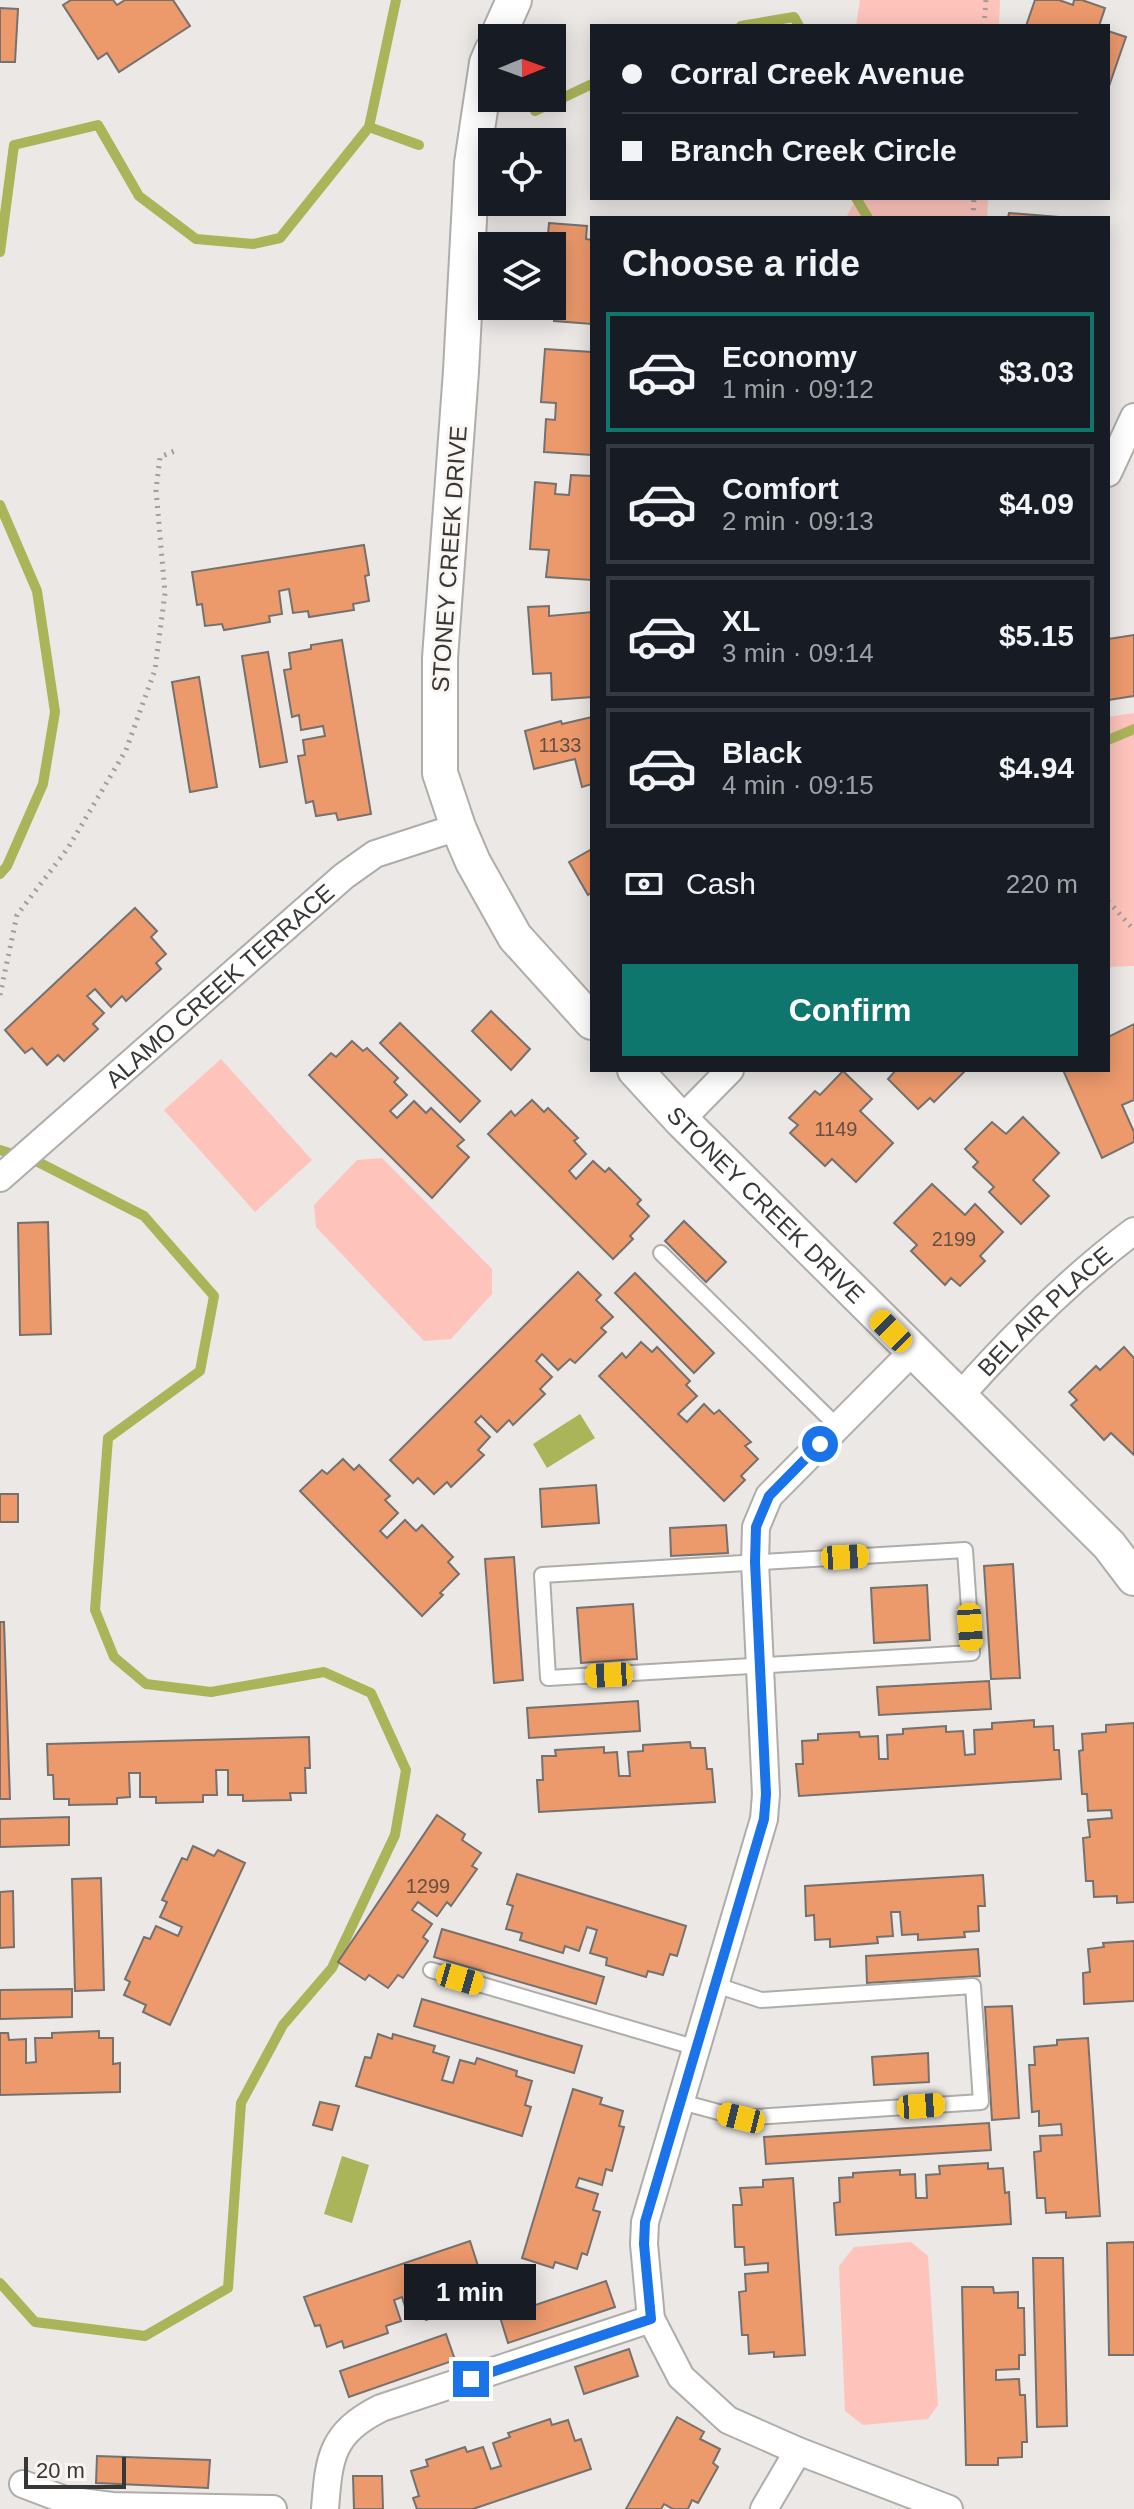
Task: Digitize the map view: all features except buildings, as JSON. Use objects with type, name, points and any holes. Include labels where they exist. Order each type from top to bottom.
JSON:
[{"type":"street","points":[[503,24],[514,0]]},
{"type":"street","name":"STONEY CREEK DRIVE","points":[[480,112],[472,163],[461,371],[440,658],[440,773],[473,862],[515,937],[590,1020]]},
{"type":"street","points":[[1110,469],[1134,417]]},
{"type":"street","name":"ALAMO CREEK TERRACE","points":[[0,1178],[344,876],[375,854],[458,827]]},
{"type":"street","name":"STONEY CREEK DRIVE","points":[[637,1072],[912,1352],[1109,1545],[1134,1578]]},
{"type":"street","points":[[681,1120],[728,1072]]},
{"type":"street","name":"BEL AIR PLACE","points":[[960,1396],[1003,1347],[1097,1259],[1134,1231]]},
{"type":"street","points":[[912,1352],[769,1496],[756,1527],[766,1794],[764,1819],[645,2222],[644,2244],[651,2319],[681,2377],[728,2420],[798,2451],[949,2509]]},
{"type":"street","points":[[325,2509],[328,2468],[334,2447],[360,2419],[381,2408],[651,2319]]},
{"type":"street","points":[[764,2509],[798,2451]]},
{"type":"street","points":[[23,2484],[65,2500],[112,2506],[273,2509]]},
{"type":"lane","points":[[661,1253],[838,1427]]},
{"type":"lane","points":[[965,1550],[972,1653],[760,1666],[548,1678],[542,1575],[965,1550]]},
{"type":"lane","points":[[431,1970],[697,2048]]},
{"type":"lane","points":[[681,2102],[741,2118],[981,2102],[973,1986],[761,2000],[716,1985]]},
{"type":"path","points":[[984,24],[986,0]]},
{"type":"path","points":[[0,995],[17,915],[68,848],[126,750],[155,670],[165,593],[156,490],[160,457],[177,450]]},
{"type":"path","points":[[1110,903],[1134,930]]},
{"type":"shaded area","points":[[860,0],[1000,0],[999,24],[856,24]]},
{"type":"shaded area","points":[[855,200],[988,200],[987,216],[847,216]]},
{"type":"shaded area","points":[[1134,713],[1134,966],[1110,967],[1110,717]]},
{"type":"shaded area","points":[[221,1059],[312,1160],[255,1212],[164,1110]]},
{"type":"shaded area","points":[[382,1158],[492,1269],[492,1294],[451,1339],[424,1341],[316,1227],[314,1205],[357,1160]]},
{"type":"shaded area","points":[[580,1414],[595,1438],[547,1468],[533,1444]]},
{"type":"shaded area","points":[[342,2156],[369,2165],[352,2223],[324,2214]]},
{"type":"shaded area","points":[[911,2242],[928,2256],[938,2405],[928,2419],[863,2425],[845,2411],[839,2266],[854,2247]]},
{"type":"waterway","points":[[0,252],[14,145],[98,125],[139,196],[196,239],[253,244],[280,238],[369,127],[396,0]]},
{"type":"waterway","points":[[753,24],[794,17],[798,24]]},
{"type":"waterway","points":[[566,96],[590,85]]},
{"type":"waterway","points":[[369,127],[419,145]]},
{"type":"waterway","points":[[857,200],[867,216]]},
{"type":"waterway","points":[[0,505],[37,591],[55,712],[43,784],[7,866],[0,874]]},
{"type":"waterway","points":[[1110,739],[1134,729]]},
{"type":"waterway","points":[[0,1150],[38,1162],[144,1216],[214,1296],[200,1371],[108,1438],[95,1610],[114,1657],[146,1684],[211,1692],[324,1672],[371,1693],[406,1770],[395,1835],[332,1968],[283,2025],[241,2103],[228,2288],[145,2336],[35,2322],[0,2283]]},
{"type":"route","points":[[471,2379],[651,2319],[645,2222],[764,1819],[766,1794],[756,1527],[769,1496],[820,1444]]}]
